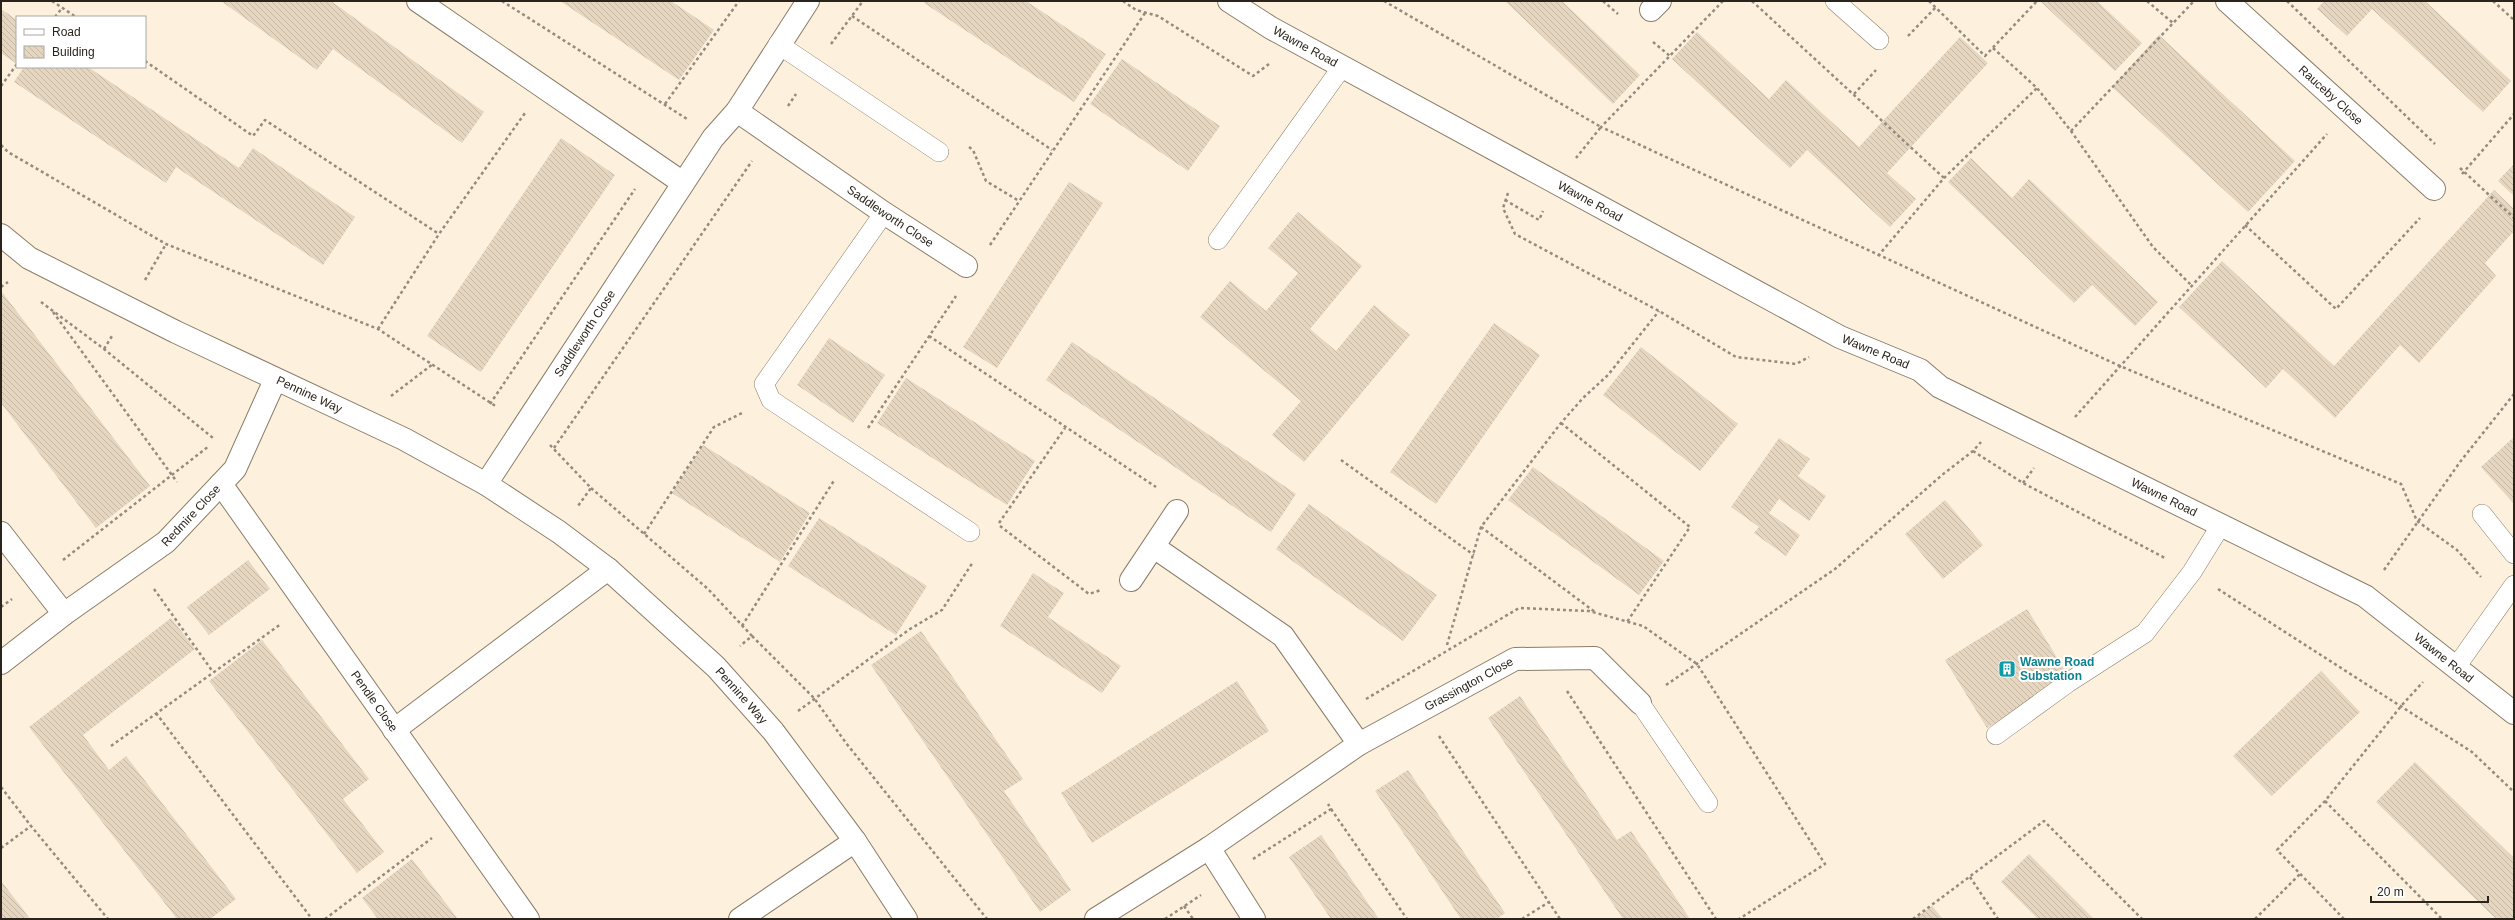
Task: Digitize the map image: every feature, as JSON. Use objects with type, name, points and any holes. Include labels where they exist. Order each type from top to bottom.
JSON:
[{"type":"street","points":[[418,1],[542,88],[683,183]]},
{"type":"street","name":"Saddleworth Close","points":[[486,484],[713,138],[737,111],[778,44],[808,1]]},
{"type":"street","name":"Wawne Road","points":[[1229,1],[1342,67],[1840,337],[1920,370],[1940,387],[2365,596],[2514,713]]},
{"type":"street","name":"Rauceby Close","points":[[2227,1],[2434,189]]},
{"type":"street","name":"Saddleworth Close","points":[[737,111],[884,213],[966,266]]},
{"type":"street","name":"Pennine Way","points":[[1,236],[29,258],[275,380],[362,419],[486,484],[559,532],[608,569],[716,667],[773,731],[855,840],[906,919]]},
{"type":"street","name":"Redmire Close","points":[[1,663],[64,614],[166,542],[235,469],[275,380]]},
{"type":"street","name":"Pendle Close","points":[[221,484],[528,919]]},
{"type":"street","points":[[1131,580],[1177,511]]},
{"type":"street","points":[[1,533],[64,614]]},
{"type":"street","points":[[1154,547],[1283,636],[1359,744]]},
{"type":"street","points":[[394,730],[608,569]]},
{"type":"street","name":"Grassington Close","points":[[1096,919],[1209,848],[1359,744],[1515,658],[1595,658],[1640,703]]},
{"type":"street","points":[[740,919],[855,840]]},
{"type":"street","points":[[1209,848],[1254,919]]},
{"type":"lane","points":[[1836,1],[1879,40]]},
{"type":"lane","points":[[778,44],[939,152]]},
{"type":"lane","points":[[1218,240],[1342,67]]},
{"type":"lane","points":[[884,213],[764,384],[771,400],[970,532]]},
{"type":"lane","points":[[2482,514],[2514,554]]},
{"type":"lane","points":[[1996,735],[2069,682],[2145,633],[2192,572],[2221,525]]},
{"type":"lane","points":[[2451,663],[2514,585]]},
{"type":"lane","points":[[1640,703],[1708,804]]},
{"type":"path","points":[[52,1],[74,16]]},
{"type":"path","points":[[502,1],[665,104],[713,138]]},
{"type":"path","points":[[665,104],[738,1]]},
{"type":"path","points":[[554,448],[770,134],[813,67],[863,1]]},
{"type":"path","points":[[1123,1],[1136,10],[1158,16],[1253,76],[1298,42]]},
{"type":"path","points":[[1384,1],[1601,127],[1878,256],[2120,366],[2401,484],[2417,521],[2457,550],[2502,601]]},
{"type":"path","points":[[1556,183],[1601,127],[1723,1]]},
{"type":"path","points":[[1752,1],[1944,178]]},
{"type":"path","points":[[1929,1],[1986,56],[2037,1]]},
{"type":"path","points":[[2147,1],[2173,23]]},
{"type":"path","points":[[2071,130],[2194,1]]},
{"type":"path","points":[[2287,1],[2436,144]]},
{"type":"path","points":[[2493,1],[2514,20]]},
{"type":"path","points":[[56,16],[62,8]]},
{"type":"path","points":[[987,250],[1145,12]]},
{"type":"path","points":[[852,16],[1052,150]]},
{"type":"path","points":[[1993,48],[2037,88],[2071,130],[2153,247],[2191,285]]},
{"type":"path","points":[[146,62],[253,136],[265,120],[439,234]]},
{"type":"path","points":[[1,86],[16,65]]},
{"type":"path","points":[[378,329],[439,234],[542,88]]},
{"type":"path","points":[[1878,256],[1944,178],[2037,88]]},
{"type":"path","points":[[2120,366],[2348,110]]},
{"type":"path","points":[[2460,177],[2514,114]]},
{"type":"path","points":[[939,152],[955,139],[973,150],[986,181],[1019,202]]},
{"type":"path","points":[[1,145],[8,152],[166,244],[378,329],[433,364],[554,448],[591,488],[708,589],[742,626],[814,698],[846,743],[987,919]]},
{"type":"path","points":[[490,404],[651,162]]},
{"type":"path","points":[[1517,162],[1502,208],[1515,234],[1659,311],[1736,357],[1796,364],[1840,337]]},
{"type":"path","points":[[2459,166],[2514,218]]},
{"type":"path","points":[[2245,225],[2336,308],[2426,212]]},
{"type":"path","points":[[7,276],[12,280]]},
{"type":"path","points":[[742,626],[851,453],[958,293]]},
{"type":"path","points":[[1,607],[38,580],[217,440],[104,349],[35,297]]},
{"type":"path","points":[[52,310],[196,510]]},
{"type":"path","points":[[1448,645],[1482,527],[1561,423],[1582,398],[1608,375],[1659,311]]},
{"type":"path","points":[[929,336],[1065,428],[1164,492],[1177,511]]},
{"type":"path","points":[[362,419],[433,364]]},
{"type":"path","points":[[2365,596],[2460,462],[2514,394]]},
{"type":"path","points":[[644,534],[714,427],[771,400]]},
{"type":"path","points":[[1640,703],[1835,569],[1942,475],[1973,451],[2002,417]]},
{"type":"path","points":[[1561,423],[1690,527],[1627,622]]},
{"type":"path","points":[[995,529],[1065,428]]},
{"type":"path","points":[[1341,460],[1474,555]]},
{"type":"path","points":[[559,532],[591,488]]},
{"type":"path","points":[[998,524],[1089,594],[1131,580]]},
{"type":"path","points":[[1482,527],[1597,613]]},
{"type":"path","points":[[773,731],[814,698],[910,629],[942,610],[974,561]]},
{"type":"path","points":[[136,564],[213,672]]},
{"type":"path","points":[[111,746],[307,606]]},
{"type":"path","points":[[716,667],[752,636]]},
{"type":"path","points":[[1546,658],[1716,919]]},
{"type":"path","points":[[2344,919],[2277,850],[2325,801],[2402,705],[2451,663]]},
{"type":"path","points":[[2402,705],[2472,752],[2514,792]]},
{"type":"path","points":[[1422,710],[1560,919]]},
{"type":"path","points":[[156,713],[312,919]]},
{"type":"path","points":[[1,787],[31,826],[108,919]]},
{"type":"path","points":[[2325,801],[2442,919]]},
{"type":"path","points":[[1331,809],[1407,919]]},
{"type":"path","points":[[326,919],[457,819]]},
{"type":"path","points":[[1913,919],[2044,821],[2142,919]]},
{"type":"path","points":[[1,848],[31,826]]},
{"type":"path","points":[[2255,919],[2300,874]]},
{"type":"path","points":[[1970,877],[1998,919]]},
{"type":"path","points":[[1522,919],[1549,902]]},
{"type":"building","points":[[221,1],[331,1],[484,112],[462,143],[333,49],[317,70]]},
{"type":"building","points":[[560,1],[671,1],[714,30],[679,80]]},
{"type":"building","points":[[925,1],[1026,1],[1106,54],[1074,102],[924,3]]},
{"type":"building","points":[[1505,1],[1562,1],[1640,75],[1613,104]]},
{"type":"building","points":[[2040,1],[2097,1],[2142,43],[2115,71]]},
{"type":"building","points":[[2324,1],[2425,1],[2511,81],[2483,112],[2372,9],[2347,36],[2317,9]]},
{"type":"building","points":[[1,9],[16,19],[16,63],[1,53]]},
{"type":"building","points":[[1697,32],[1769,99],[1786,80],[1859,147],[1960,37],[1988,63],[1887,173],[1916,199],[1890,227],[1807,150],[1790,168],[1672,59]]},
{"type":"building","points":[[2159,35],[2295,161],[2248,212],[2112,87]]},
{"type":"building","points":[[1122,59],[1220,126],[1188,171],[1090,104]]},
{"type":"building","points":[[23,68],[89,68],[239,168],[253,148],[355,217],[323,265],[176,167],[166,183],[14,82]]},
{"type":"building","points":[[561,138],[615,175],[481,372],[427,336]]},
{"type":"building","points":[[1971,158],[2012,198],[2029,179],[2158,302],[2135,326],[2092,285],[2074,303],[1948,182]]},
{"type":"building","points":[[2514,164],[2514,196],[2498,181]]},
{"type":"building","points":[[1069,182],[1103,203],[997,368],[963,347]]},
{"type":"building","points":[[2494,190],[2514,209],[2514,231],[2485,263],[2496,276],[2419,363],[2400,345],[2335,418],[2283,369],[2266,388],[2179,307],[2222,261],[2334,366]]},
{"type":"building","points":[[1298,212],[1362,266],[1310,329],[1336,351],[1374,305],[1410,335],[1304,462],[1272,435],[1301,401],[1200,317],[1230,281],[1266,311],[1298,273],[1268,248]]},
{"type":"building","points":[[2,292],[150,486],[96,528],[1,403]]},
{"type":"building","points":[[1494,323],[1540,355],[1436,504],[1390,472]]},
{"type":"building","points":[[829,338],[885,375],[853,423],[797,385]]},
{"type":"building","points":[[1072,342],[1296,494],[1271,532],[1046,380]]},
{"type":"building","points":[[1641,347],[1738,424],[1700,471],[1603,395]]},
{"type":"building","points":[[906,378],[1035,461],[1007,505],[877,423]]},
{"type":"building","points":[[2514,437],[2514,504],[2481,467]]},
{"type":"building","points":[[1779,438],[1810,459],[1798,476],[1826,496],[1809,521],[1779,499],[1769,513],[1800,535],[1786,556],[1754,533],[1759,527],[1731,507]]},
{"type":"building","points":[[703,445],[810,513],[780,562],[672,493]]},
{"type":"building","points":[[1533,467],[1664,561],[1639,595],[1508,500]]},
{"type":"building","points":[[1945,500],[1983,545],[1943,579],[1905,534]]},
{"type":"building","points":[[1309,504],[1437,595],[1403,641],[1276,549]]},
{"type":"building","points":[[819,518],[927,586],[896,635],[788,566]]},
{"type":"building","points":[[248,560],[270,589],[209,635],[187,607]]},
{"type":"building","points":[[1033,573],[1064,593],[1048,617],[1121,666],[1102,693],[1000,626]]},
{"type":"building","name":"Wawne Road Substation","points":[[2027,609],[2069,677],[1987,728],[1945,660]]},
{"type":"building","points":[[171,618],[195,649],[83,735],[109,770],[126,756],[236,899],[210,919],[177,919],[29,727]]},
{"type":"building","points":[[921,631],[1023,779],[1004,791],[1071,890],[1040,912],[871,665]]},
{"type":"building","points":[[262,640],[369,779],[343,799],[384,852],[357,873],[209,681]]},
{"type":"building","points":[[2321,671],[2360,712],[2272,796],[2233,756]]},
{"type":"building","points":[[1237,681],[1269,731],[1092,843],[1061,793]]},
{"type":"building","points":[[1520,696],[1617,840],[1631,831],[1690,919],[1623,919],[1488,718]]},
{"type":"building","points":[[2415,762],[2514,858],[2514,919],[2496,919],[2376,802]]},
{"type":"building","points":[[1408,770],[1505,913],[1497,919],[1461,919],[1375,791]]},
{"type":"building","points":[[1321,835],[1379,919],[1331,919],[1289,857]]},
{"type":"building","points":[[2029,854],[2094,919],[2038,919],[2001,882]]},
{"type":"building","points":[[412,859],[458,919],[378,919],[362,898]]},
{"type":"building","points":[[1,881],[22,908],[30,919],[1,919]]},
{"type":"building","points":[[1932,906],[1943,919],[1914,919]]},
{"type":"place","name":"Wawne Road Substation","points":[[2007,669]]}]
